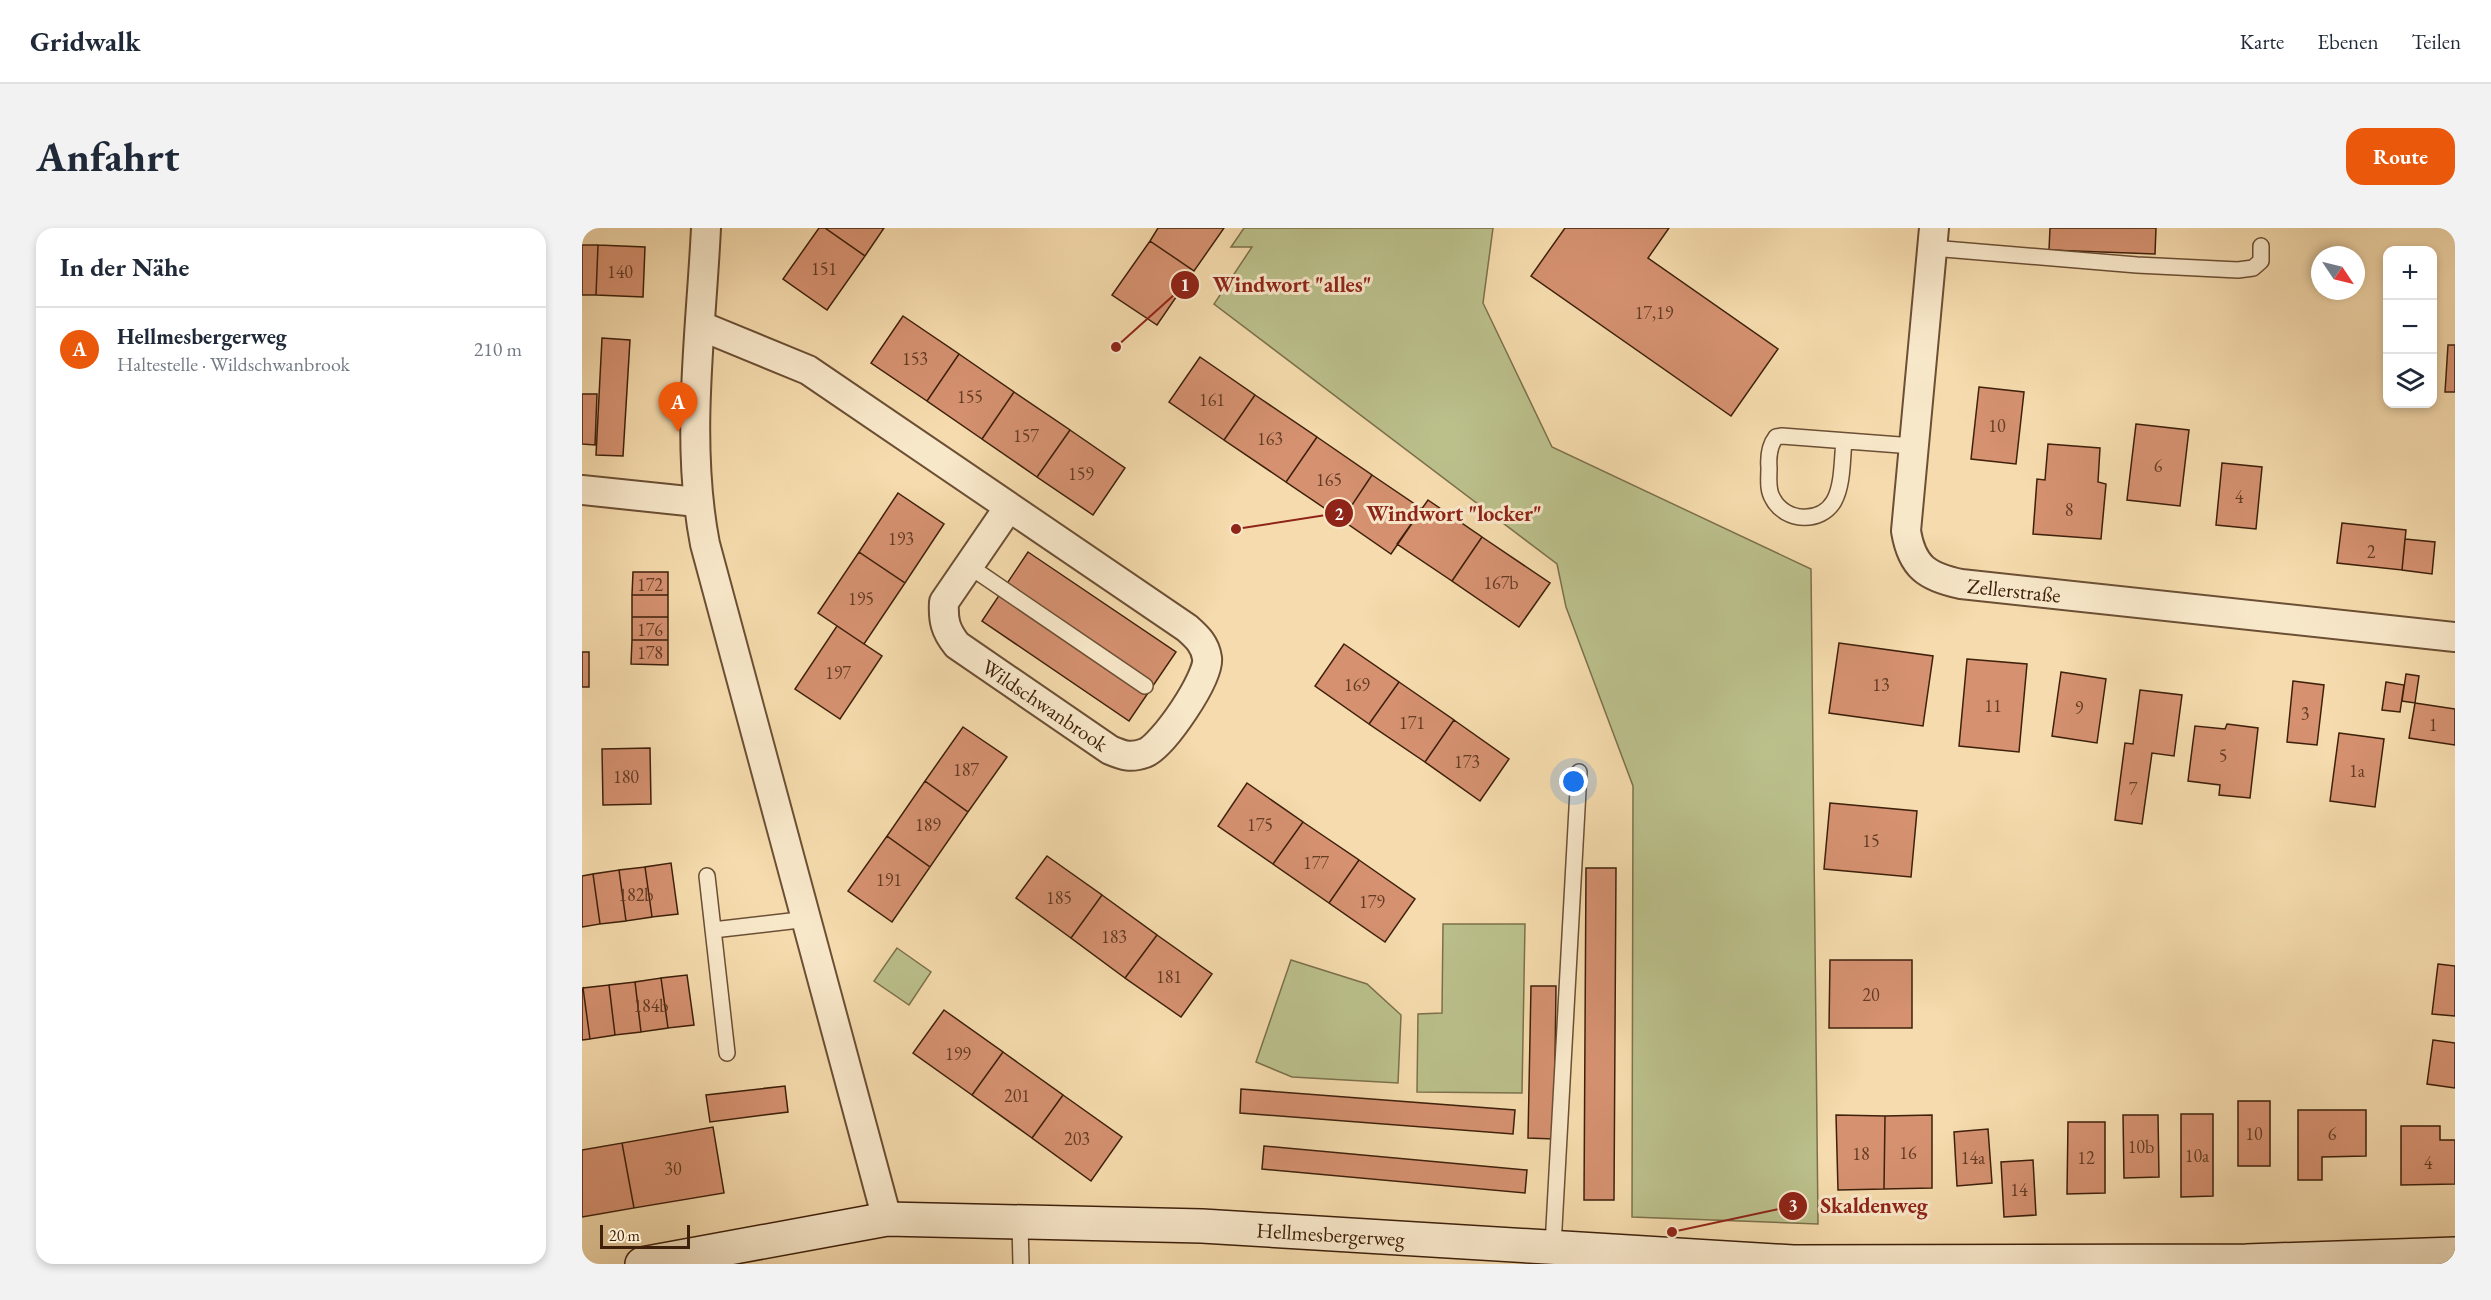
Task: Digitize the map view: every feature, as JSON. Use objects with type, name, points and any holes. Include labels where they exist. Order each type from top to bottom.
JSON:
[{"type":"street","points":[[706,228],[696,432],[697,502],[705,544],[808,919],[887,1220]]},
{"type":"street","name":"Zellerstraße","points":[[1933,238],[1912,446],[1906,531],[1910,552],[1936,579],[1972,585],[2455,637]]},
{"type":"street","name":"Wildschwanbrook","points":[[701,326],[808,370],[1187,628],[1202,642],[1208,660],[1203,679],[1161,740],[1148,752],[1128,758],[1110,750],[957,645],[947,632],[944,602],[1009,507]]},
{"type":"street","points":[[582,490],[697,502]]},
{"type":"street","name":"Hellmesbergerweg","points":[[642,1264],[887,1220],[1202,1226],[1793,1262],[2246,1261],[2455,1254]]},
{"type":"lane","points":[[1933,238],[2137,265],[2238,270],[2253,268],[2261,261],[2261,246]]},
{"type":"lane","points":[[1844,441],[1834,502],[1823,512],[1809,518],[1789,514],[1779,508],[1768,487],[1769,451],[1776,437],[1844,441],[1912,446]]},
{"type":"lane","points":[[969,566],[1145,686]]},
{"type":"lane","points":[[1553,1246],[1579,772]]},
{"type":"lane","points":[[707,876],[727,1053]]},
{"type":"lane","points":[[713,930],[808,919]]},
{"type":"lane","points":[[1020,1224],[1021,1264]]},
{"type":"green space","points":[[1244,228],[1493,228],[1483,303],[1552,447],[1811,569],[1818,1224],[1632,1217],[1633,786],[1566,607],[1557,564],[1214,304],[1252,247],[1231,247]]},
{"type":"green space","points":[[1443,924],[1525,924],[1522,1093],[1417,1092],[1418,1014],[1442,1013]]},
{"type":"green space","points":[[897,948],[931,972],[909,1005],[874,981]]},
{"type":"green space","points":[[1291,960],[1367,984],[1401,1015],[1398,1083],[1292,1077],[1256,1062]]},
{"type":"building","points":[[819,228],[825,228],[865,256],[827,310],[783,279]]},
{"type":"building","points":[[825,228],[884,228],[865,256]]},
{"type":"building","points":[[1158,228],[1224,228],[1194,271],[1150,241]]},
{"type":"building","points":[[1565,228],[1669,228],[1648,258],[1778,349],[1731,416],[1531,276]]},
{"type":"building","points":[[2050,228],[2156,228],[2155,254],[2049,250]]},
{"type":"building","points":[[1150,241],[1194,271],[1157,325],[1112,295]]},
{"type":"building","points":[[582,245],[598,245],[596,295],[582,295]]},
{"type":"building","points":[[598,245],[645,247],[643,297],[596,295]]},
{"type":"building","points":[[903,316],[959,354],[927,401],[871,363]]},
{"type":"building","points":[[602,338],[630,340],[623,456],[596,455]]},
{"type":"building","points":[[2448,345],[2455,345],[2455,392],[2445,392]]},
{"type":"building","points":[[959,354],[1014,392],[982,439],[927,401]]},
{"type":"building","points":[[1200,357],[1255,395],[1224,440],[1169,402]]},
{"type":"building","points":[[1979,387],[2024,392],[2016,464],[1971,459]]},
{"type":"building","points":[[1014,392],[1070,430],[1037,477],[982,439]]},
{"type":"building","points":[[582,394],[597,394],[595,445],[582,444]]},
{"type":"building","points":[[1255,395],[1317,437],[1286,482],[1224,440]]},
{"type":"building","points":[[2136,424],[2189,430],[2180,506],[2127,500]]},
{"type":"building","points":[[1070,430],[1125,468],[1093,515],[1037,477]]},
{"type":"building","points":[[1317,437],[1372,475],[1342,520],[1286,482]]},
{"type":"building","points":[[2048,444],[2100,448],[2098,482],[2106,484],[2101,539],[2033,534],[2037,479],[2045,480]]},
{"type":"building","points":[[2222,463],[2262,467],[2256,529],[2216,525]]},
{"type":"building","points":[[1372,475],[1422,509],[1391,554],[1342,520]]},
{"type":"building","points":[[898,493],[944,524],[905,583],[859,552]]},
{"type":"building","points":[[1428,500],[1482,537],[1452,581],[1397,544]]},
{"type":"building","points":[[2342,523],[2406,530],[2402,570],[2337,563]]},
{"type":"building","points":[[1482,537],[1550,583],[1519,627],[1452,581]]},
{"type":"building","points":[[2405,539],[2435,542],[2432,574],[2402,570]]},
{"type":"building","points":[[859,552],[905,583],[864,644],[818,613]]},
{"type":"building","points":[[1028,552],[1176,652],[1129,721],[982,621]]},
{"type":"building","points":[[633,572],[668,572],[668,595],[632,595]]},
{"type":"building","points":[[632,595],[668,595],[668,617],[632,617]]},
{"type":"building","points":[[632,617],[668,617],[668,640],[632,640]]},
{"type":"building","points":[[837,626],[882,656],[840,719],[795,689]]},
{"type":"building","points":[[632,640],[668,640],[668,665],[631,664]]},
{"type":"building","points":[[1839,643],[1933,656],[1923,726],[1829,713]]},
{"type":"building","points":[[1344,644],[1399,682],[1369,724],[1315,686]]},
{"type":"building","points":[[582,652],[589,652],[589,687],[582,687]]},
{"type":"building","points":[[1967,659],[2027,664],[2019,752],[1959,746]]},
{"type":"building","points":[[2061,672],[2106,679],[2097,743],[2052,736]]},
{"type":"building","points":[[2406,674],[2419,676],[2415,703],[2402,701]]},
{"type":"building","points":[[2293,681],[2324,685],[2317,745],[2287,742]]},
{"type":"building","points":[[1399,682],[1454,720],[1425,762],[1369,724]]},
{"type":"building","points":[[2386,682],[2404,685],[2400,712],[2382,710]]},
{"type":"building","points":[[2140,690],[2182,695],[2174,756],[2152,753],[2142,824],[2115,820],[2125,743],[2133,744]]},
{"type":"building","points":[[2415,703],[2455,709],[2455,745],[2409,738]]},
{"type":"building","points":[[1454,720],[1509,759],[1480,801],[1425,762]]},
{"type":"building","points":[[2227,724],[2258,728],[2250,798],[2219,795],[2220,785],[2188,781],[2195,726],[2225,729]]},
{"type":"building","points":[[963,727],[1007,757],[968,812],[925,781]]},
{"type":"building","points":[[2339,733],[2384,739],[2375,807],[2330,801]]},
{"type":"building","points":[[650,748],[651,804],[603,805],[602,749]]},
{"type":"building","points":[[925,781],[968,812],[930,867],[887,836]]},
{"type":"building","points":[[1247,783],[1303,822],[1273,864],[1218,826]]},
{"type":"building","points":[[1830,803],[1917,811],[1911,877],[1824,869]]},
{"type":"building","points":[[1303,822],[1359,860],[1329,903],[1273,864]]},
{"type":"building","points":[[887,836],[930,867],[892,922],[848,891]]},
{"type":"building","points":[[1047,856],[1102,895],[1071,938],[1016,898]]},
{"type":"building","points":[[1359,860],[1415,899],[1385,942],[1329,903]]},
{"type":"building","points":[[671,863],[678,914],[652,917],[645,867]]},
{"type":"building","points":[[645,867],[652,917],[626,921],[619,870]]},
{"type":"building","points":[[1586,868],[1616,868],[1614,1200],[1584,1200]]},
{"type":"building","points":[[619,870],[626,921],[600,924],[593,874]]},
{"type":"building","points":[[593,874],[600,924],[582,927],[582,876]]},
{"type":"building","points":[[1102,895],[1157,935],[1125,978],[1071,938]]},
{"type":"building","points":[[1157,935],[1212,974],[1181,1017],[1125,978]]},
{"type":"building","points":[[1830,960],[1912,960],[1912,1028],[1829,1028]]},
{"type":"building","points":[[2438,964],[2455,966],[2455,1016],[2432,1014]]},
{"type":"building","points":[[687,975],[694,1025],[668,1028],[661,978]]},
{"type":"building","points":[[661,978],[668,1028],[641,1032],[635,982]]},
{"type":"building","points":[[635,982],[641,1032],[615,1035],[609,985]]},
{"type":"building","points":[[609,985],[615,1035],[590,1039],[583,988]]},
{"type":"building","points":[[1531,986],[1556,986],[1554,1139],[1528,1138]]},
{"type":"building","points":[[582,989],[590,1039],[582,1040]]},
{"type":"building","points":[[944,1010],[1003,1052],[972,1095],[913,1053]]},
{"type":"building","points":[[2433,1040],[2455,1043],[2455,1088],[2427,1084]]},
{"type":"building","points":[[1003,1052],[1063,1095],[1032,1138],[972,1095]]},
{"type":"building","points":[[785,1086],[788,1112],[710,1122],[706,1095]]},
{"type":"building","points":[[1241,1089],[1515,1110],[1513,1134],[1240,1113]]},
{"type":"building","points":[[1063,1095],[1122,1137],[1091,1181],[1032,1138]]},
{"type":"building","points":[[2238,1101],[2270,1101],[2270,1166],[2238,1166]]},
{"type":"building","points":[[2298,1110],[2366,1110],[2366,1156],[2322,1157],[2322,1180],[2298,1180]]},
{"type":"building","points":[[2181,1114],[2213,1114],[2213,1196],[2181,1197]]},
{"type":"building","points":[[1836,1115],[1885,1116],[1884,1189],[1838,1190]]},
{"type":"building","points":[[1932,1115],[1932,1188],[1884,1189],[1885,1116]]},
{"type":"building","points":[[2123,1115],[2158,1115],[2159,1177],[2124,1178]]},
{"type":"building","points":[[2068,1122],[2105,1122],[2105,1193],[2067,1194]]},
{"type":"building","points":[[2401,1126],[2440,1126],[2440,1140],[2455,1140],[2455,1184],[2401,1185]]},
{"type":"building","points":[[713,1127],[724,1193],[634,1208],[622,1143]]},
{"type":"building","points":[[1988,1129],[1992,1183],[1957,1186],[1954,1132]]},
{"type":"building","points":[[622,1143],[634,1208],[582,1217],[582,1150]]},
{"type":"building","points":[[1264,1146],[1527,1170],[1525,1193],[1262,1169]]},
{"type":"building","points":[[2033,1160],[2036,1215],[2004,1217],[2001,1162]]},
{"type":"place","name":"Windwort \"alles\"","points":[[1116,347]]},
{"type":"place","name":"Hellmesbergerweg","points":[[678,432]]},
{"type":"place","name":"Windwort \"locker\"","points":[[1236,529]]},
{"type":"place","name":"Skaldenweg","points":[[1672,1232]]}]
